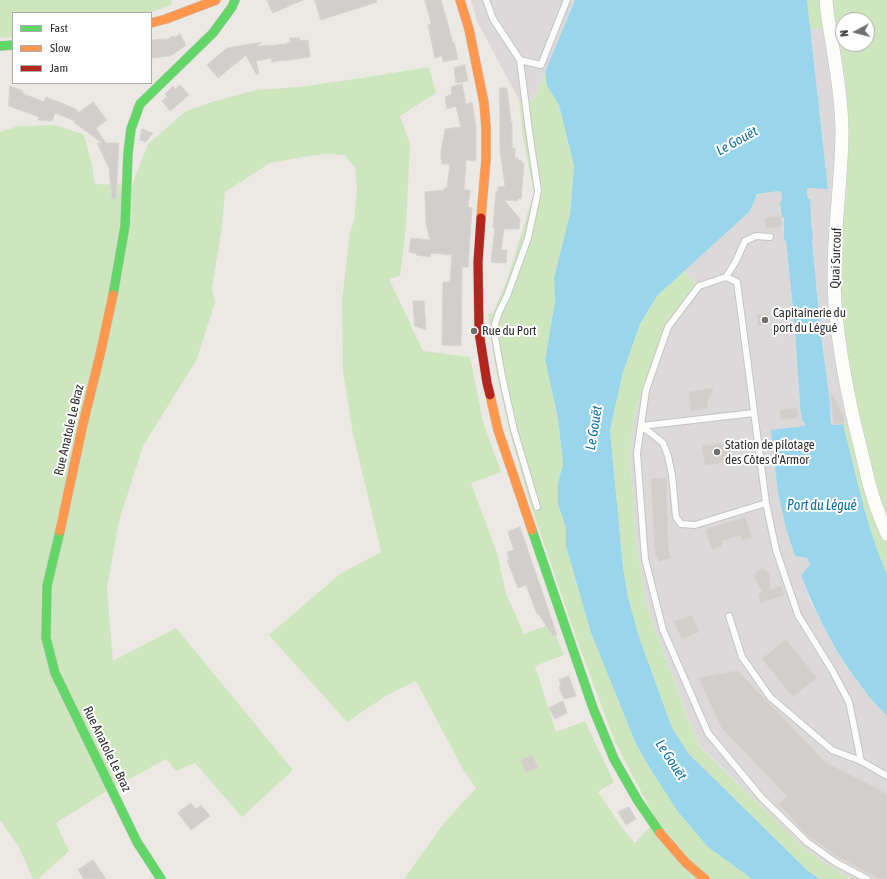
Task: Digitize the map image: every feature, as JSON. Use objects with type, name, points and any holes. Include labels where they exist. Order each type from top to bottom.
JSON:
[{"type":"street","points":[[152,23],[216,0]]},
{"type":"street","name":"Rue Anatole Le Braz","points":[[161,879],[137,842],[55,673],[46,638],[47,586],[114,291],[125,226],[128,153],[131,130],[140,104],[213,33],[235,0]]},
{"type":"street","points":[[460,0],[469,30],[484,103],[486,159],[478,262],[479,332],[487,383],[498,430],[593,708],[614,759],[638,801],[661,834],[686,863],[705,879]]},
{"type":"street","points":[[827,6],[836,0]]},
{"type":"street","name":"Quai Surcouf","points":[[827,6],[840,97],[842,132],[842,161],[835,272],[835,304],[838,334],[851,412],[872,497],[887,534]]},
{"type":"street","points":[[0,46],[12,45]]},
{"type":"lane","points":[[486,0],[493,19],[520,60],[538,191],[528,238],[495,324],[495,337],[514,430],[537,507]]},
{"type":"lane","points":[[520,60],[541,65],[567,0]]},
{"type":"lane","points":[[726,278],[745,241],[756,236],[770,237]]},
{"type":"lane","points":[[861,761],[849,702],[832,670],[798,615],[776,550],[766,504],[737,282],[726,278],[699,286],[668,327],[646,390],[637,453],[644,559],[663,630],[708,732],[761,797],[807,842],[836,862],[867,879]]},
{"type":"lane","points":[[641,426],[754,413]]},
{"type":"lane","points":[[641,426],[662,443],[668,456],[672,475],[676,517],[681,524],[695,525],[766,504]]},
{"type":"lane","points":[[729,616],[742,657],[770,697],[832,750],[861,761],[887,776]]},
{"type":"shaded area","points":[[471,0],[575,0],[534,101],[519,100],[477,21]]},
{"type":"shaded area","points":[[835,26],[835,52],[841,52],[846,90],[846,193],[856,419],[843,424],[832,425],[820,326],[812,226],[807,189],[828,188],[810,29]]},
{"type":"shaded area","points":[[781,192],[783,228],[786,241],[795,329],[800,406],[802,420],[804,421],[805,426],[807,558],[810,566],[801,575],[810,600],[841,658],[857,682],[887,716],[887,879],[851,879],[809,853],[698,744],[646,605],[636,538],[630,458],[633,422],[644,383],[668,321],[695,283],[684,271],[750,211],[757,194]]},
{"type":"green space","points":[[0,0],[171,0],[172,5],[151,12],[12,12],[12,37],[0,38]]},
{"type":"green space","points":[[807,0],[887,0],[887,574],[867,519],[843,424],[856,419],[849,377],[841,298],[841,247],[846,193],[847,151],[846,90],[841,52],[875,52],[875,12],[835,12],[835,26],[810,29]]},
{"type":"green space","points":[[429,67],[436,93],[400,116],[410,144],[406,226],[400,276],[389,279],[423,351],[470,357],[483,422],[501,472],[471,483],[497,553],[506,594],[524,634],[551,624],[564,655],[535,666],[556,732],[585,721],[614,782],[598,792],[623,829],[635,843],[656,820],[615,742],[577,640],[529,500],[509,429],[495,365],[488,314],[493,313],[507,280],[534,193],[523,138],[519,100],[534,101],[545,72],[547,86],[559,105],[574,166],[570,214],[554,278],[555,301],[545,360],[558,418],[563,464],[558,483],[558,504],[566,528],[566,546],[591,633],[636,744],[678,812],[708,847],[752,879],[404,879],[444,823],[476,788],[464,771],[416,681],[387,695],[347,722],[269,635],[340,574],[381,552],[353,434],[343,371],[342,300],[350,232],[354,221],[357,188],[355,168],[345,155],[326,154],[270,163],[225,192],[222,227],[212,288],[215,302],[197,359],[143,446],[119,521],[107,588],[113,661],[176,628],[293,770],[242,817],[195,763],[176,771],[166,759],[102,794],[56,823],[69,851],[38,879],[33,879],[19,847],[0,820],[0,132],[18,126],[56,125],[84,135],[92,165],[95,184],[132,185],[148,144],[186,111],[256,90],[299,87]]},
{"type":"green space","points":[[684,271],[695,283],[668,321],[644,383],[633,422],[630,458],[636,538],[646,605],[698,745],[809,853],[851,879],[820,879],[808,871],[689,754],[672,728],[639,637],[628,597],[623,567],[610,430],[623,372],[640,324],[657,296]]},
{"type":"water","points":[[575,0],[807,0],[828,189],[808,188],[807,190],[808,199],[810,199],[820,326],[830,403],[831,423],[832,425],[843,424],[867,519],[887,574],[887,716],[860,685],[848,668],[817,614],[801,575],[810,565],[807,558],[795,556],[786,528],[778,493],[771,430],[805,426],[804,421],[802,421],[800,406],[795,329],[786,241],[784,240],[784,218],[782,217],[780,202],[782,201],[781,192],[757,194],[750,211],[657,296],[640,324],[623,372],[610,430],[623,567],[628,597],[639,637],[672,728],[689,754],[808,871],[820,879],[752,879],[708,847],[678,812],[636,744],[591,633],[566,546],[566,528],[558,504],[558,483],[563,464],[558,418],[545,360],[555,301],[554,278],[570,214],[574,166],[559,105],[547,86],[545,72]]},
{"type":"building","points":[[267,0],[303,0],[273,13]]},
{"type":"building","points":[[315,0],[376,0],[377,2],[321,20]]},
{"type":"building","points":[[425,0],[441,0],[458,59],[443,62],[442,56],[435,58],[428,25],[431,24]]},
{"type":"building","points":[[180,34],[186,45],[170,56],[152,58],[153,40],[166,40],[173,36],[175,37]]},
{"type":"building","points":[[290,38],[300,38],[300,41],[308,40],[310,57],[272,62],[271,58],[256,61],[259,74],[256,74],[246,55],[218,78],[207,65],[227,48],[262,42],[256,47],[286,44],[290,42]]},
{"type":"building","points":[[465,65],[468,81],[456,83],[454,68]]},
{"type":"building","points":[[462,84],[466,104],[472,102],[476,127],[476,159],[475,161],[466,160],[464,190],[470,190],[468,207],[472,208],[468,267],[462,267],[461,346],[442,345],[443,282],[450,282],[452,255],[431,253],[430,257],[416,255],[417,254],[409,252],[411,238],[430,240],[426,224],[425,192],[444,190],[444,188],[447,188],[450,164],[442,164],[441,159],[445,129],[461,127],[456,106],[447,109],[445,97],[452,94],[451,87]]},
{"type":"building","points":[[180,85],[189,95],[170,111],[162,101],[167,97],[165,94],[173,86],[175,89]]},
{"type":"building","points":[[10,86],[23,91],[22,93],[44,102],[46,97],[76,109],[78,113],[93,102],[107,120],[96,128],[106,143],[119,143],[116,198],[112,199],[109,168],[97,143],[102,143],[75,123],[75,121],[55,113],[52,121],[38,120],[39,117],[9,106]]},
{"type":"building","points":[[500,88],[507,88],[512,122],[512,148],[515,148],[515,158],[518,158],[518,160],[522,161],[524,164],[521,199],[518,198],[518,201],[504,200],[520,219],[519,229],[504,229],[501,250],[507,250],[506,263],[491,262],[495,228],[493,228],[496,191],[498,193],[498,187],[505,186],[500,150]]},
{"type":"building","points":[[142,129],[153,133],[146,142],[140,140]]},
{"type":"building","points":[[781,216],[782,224],[779,227],[766,228],[765,218]]},
{"type":"building","points":[[413,301],[424,301],[426,330],[415,326]]},
{"type":"building","name":"Capitainerie du port du Légué","points":[[766,314],[770,319],[766,324],[758,326],[757,315]]},
{"type":"building","points":[[714,388],[707,401],[708,408],[691,411],[689,392]]},
{"type":"building","points":[[830,391],[843,413],[844,423],[834,424]]},
{"type":"building","points":[[792,408],[797,409],[798,415],[795,418],[781,420],[780,410]]},
{"type":"building","name":"Station de pilotage des Côtes d'Armor","points":[[724,443],[731,449],[732,454],[726,462],[705,465],[702,446]]},
{"type":"building","points":[[666,478],[668,548],[671,558],[659,562],[655,551],[651,479]]},
{"type":"building","points":[[745,517],[752,538],[742,540],[740,535],[721,541],[722,546],[712,550],[706,530]]},
{"type":"building","points":[[520,527],[557,635],[553,636],[538,613],[537,614],[526,585],[518,588],[507,560],[509,559],[507,552],[514,550],[508,532]]},
{"type":"building","points":[[763,569],[770,575],[770,590],[781,586],[784,595],[761,603],[758,594],[763,592],[755,577],[757,572]]},
{"type":"building","points":[[692,616],[699,632],[682,639],[674,622]]},
{"type":"building","points":[[786,640],[817,678],[793,697],[762,659]]},
{"type":"building","points":[[738,671],[825,762],[887,794],[887,879],[880,879],[840,858],[807,835],[779,804],[787,796],[721,727],[699,678]]},
{"type":"building","points":[[569,676],[576,696],[564,699],[559,687],[561,686],[559,680]]},
{"type":"building","points":[[563,701],[567,713],[555,719],[549,708]]},
{"type":"building","points":[[532,755],[538,767],[526,773],[521,761]]},
{"type":"building","points":[[191,803],[196,809],[201,805],[210,816],[191,830],[178,813]]},
{"type":"building","points":[[629,807],[636,819],[626,825],[618,812]]},
{"type":"building","points":[[93,860],[106,879],[84,879],[78,870]]},
{"type":"traffic: fast","points":[[113,295],[125,226],[128,153],[131,129],[140,104],[213,33],[232,7],[235,0]]},
{"type":"traffic: fast","points":[[0,46],[12,45]]},
{"type":"traffic: fast","points":[[532,530],[593,708],[614,759],[638,801],[660,833]]},
{"type":"traffic: fast","points":[[60,531],[47,586],[46,638],[55,673],[137,842],[161,879]]},
{"type":"traffic: slow","points":[[152,23],[216,0]]},
{"type":"traffic: slow","points":[[460,0],[469,29],[484,103],[486,159],[481,218]]},
{"type":"traffic: slow","points":[[60,531],[113,295]]},
{"type":"traffic: slow","points":[[490,395],[498,430],[532,530]]},
{"type":"traffic: slow","points":[[660,833],[686,863],[705,879]]},
{"type":"traffic: jam","points":[[481,218],[478,262],[479,332],[490,395]]},
{"type":"place","name":"Capitainerie du port du Légué","points":[[765,320]]},
{"type":"place","name":"Rue du Port","points":[[474,331]]},
{"type":"place","name":"Station de pilotage des Côtes d'Armor","points":[[717,452]]},
{"type":"water label","name":"Le Gouët","points":[[737,141]]},
{"type":"water label","name":"Le Gouët","points":[[594,428]]},
{"type":"water label","name":"Port du Légué","points":[[822,506]]},
{"type":"water label","name":"Le Gouët","points":[[671,760]]}]
